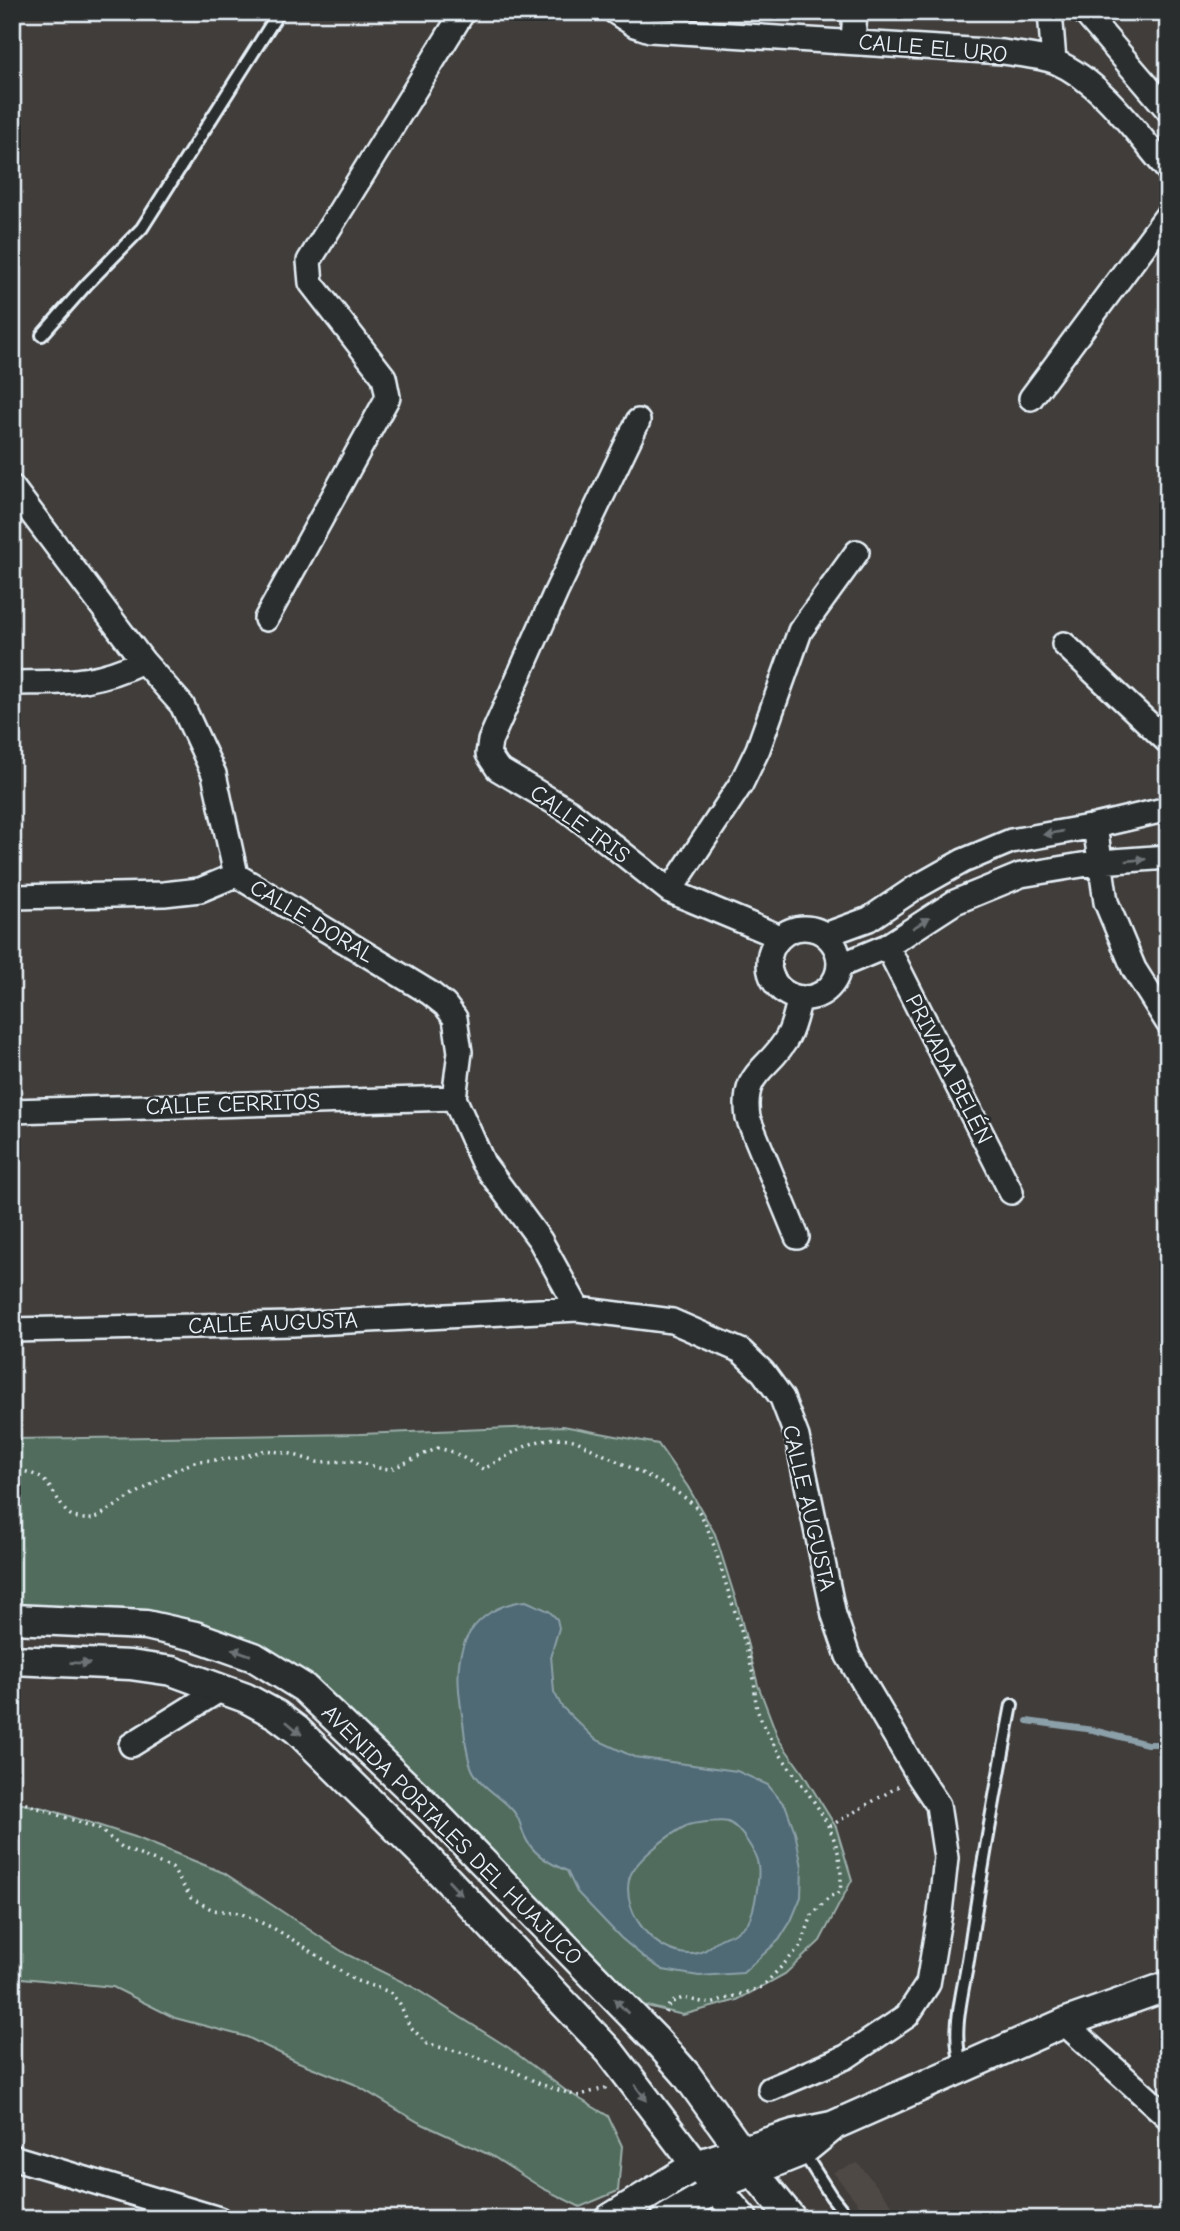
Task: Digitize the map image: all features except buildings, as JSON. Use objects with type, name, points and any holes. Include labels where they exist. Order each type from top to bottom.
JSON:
[{"type":"street","points":[[266,619],[388,397],[384,377],[311,283],[309,261],[463,12]]},
{"type":"street","name":"CALLE EL URO","points":[[615,12],[635,25],[650,30],[1003,52],[1054,61],[1079,74],[1097,88],[1168,170]]},
{"type":"street","points":[[853,41],[855,12]]},
{"type":"street","points":[[1050,12],[1054,61]]},
{"type":"street","points":[[1084,12],[1168,110]]},
{"type":"street","points":[[1031,398],[1168,214]]},
{"type":"street","name":"CALLE IRIS","points":[[638,421],[556,592],[491,741],[488,749],[490,759],[498,769],[569,811],[670,891],[780,937]]},
{"type":"street","name":"CALLE DORAL","points":[[12,487],[143,661],[182,705],[215,774],[236,875],[430,993],[445,1005],[455,1018],[460,1052],[454,1098]]},
{"type":"street","points":[[670,891],[747,772],[758,749],[800,631],[857,552]]},
{"type":"street","points":[[1064,644],[1168,742]]},
{"type":"street","points":[[12,683],[81,682],[99,679],[143,661]]},
{"type":"street","points":[[825,935],[869,919],[927,881],[1011,841],[1168,809]]},
{"type":"street","points":[[1095,826],[1106,902],[1134,969],[1168,1023]]},
{"type":"street","points":[[839,966],[887,946],[955,902],[1021,875],[1100,862],[1168,857]]},
{"type":"street","points":[[12,897],[164,894],[200,890],[236,875]]},
{"type":"street","points":[[802,928],[814,929],[825,935],[834,944],[838,955],[836,977],[822,994],[800,999],[781,990],[769,971],[772,947],[780,937],[802,928]]},
{"type":"street","name":"PRIVADA BELÉN","points":[[887,946],[1011,1192]]},
{"type":"street","points":[[797,1237],[748,1118],[746,1104],[753,1079],[787,1038],[800,999]]},
{"type":"street","points":[[454,1098],[483,1163],[540,1240],[578,1310]]},
{"type":"street","name":"CALLE CERRITOS","points":[[12,1111],[454,1098]]},
{"type":"street","name":"CALLE AUGUSTA","points":[[12,1330],[293,1324],[578,1310],[672,1321],[741,1351],[763,1372],[782,1398],[797,1437],[834,1615],[848,1656],[918,1776],[938,1805],[946,1858],[928,1984],[907,2016],[846,2057],[770,2089]]},
{"type":"street","name":"AVENIDA PORTALES DEL HUAJUCO","points":[[12,1619],[146,1625],[195,1636],[254,1657],[304,1688],[432,1810],[686,2074],[792,2219]]},
{"type":"street","name":"AVENIDA PORTALES DEL HUAJUCO","points":[[12,1660],[172,1671],[246,1698],[297,1730],[433,1864],[621,2066],[696,2165],[743,2219]]},
{"type":"street","points":[[131,1745],[220,1689]]},
{"type":"street","points":[[609,2219],[696,2165],[747,2161],[798,2143],[1063,2023],[1168,1986]]},
{"type":"street","points":[[1063,2023],[1168,2117]]},
{"type":"street","points":[[621,2066],[652,2038]]},
{"type":"street","points":[[12,2166],[13,2157],[219,2219]]},
{"type":"street","points":[[666,2219],[717,2188],[747,2161]]},
{"type":"lane","points":[[41,335],[142,228],[279,12]]},
{"type":"lane","points":[[963,2068],[957,2051],[960,2015],[985,1842],[1012,1705]]},
{"type":"lane","points":[[798,2143],[831,2196],[849,2219]]},
{"type":"path","points":[[12,1469],[35,1474],[47,1483],[69,1516],[79,1520],[94,1519],[175,1470],[197,1461],[234,1459],[265,1450],[317,1462],[356,1461],[391,1469],[438,1448],[453,1452],[483,1469],[527,1444],[552,1437],[577,1441],[681,1495],[697,1508],[714,1547],[754,1676],[757,1710],[770,1738],[830,1826],[838,1849],[840,1892],[829,1897],[812,1915],[801,1946],[762,1987],[711,2004],[683,1998],[670,2004],[652,2038]]},
{"type":"path","points":[[830,1826],[918,1776]]},
{"type":"path","points":[[12,1799],[99,1829],[123,1848],[172,1868],[191,1898],[213,1910],[240,1913],[273,1928],[354,1980],[390,1992],[401,2004],[409,2025],[427,2044],[468,2054],[510,2069],[540,2084],[577,2096],[605,2088],[621,2066]]},
{"type":"shaded area","points":[[858,2163],[904,2219],[870,2219],[833,2172]]},
{"type":"green space","points":[[563,1426],[658,1444],[688,1487],[715,1534],[738,1607],[758,1685],[779,1740],[836,1827],[852,1880],[820,1941],[785,1974],[737,2000],[683,2015],[627,2001],[523,1886],[375,1736],[283,1659],[12,1609],[12,1439],[360,1434]]},
{"type":"green space","points":[[12,1802],[44,1808],[135,1837],[224,1873],[346,1954],[413,1987],[509,2048],[565,2090],[608,2116],[622,2146],[618,2191],[580,2207],[542,2188],[492,2156],[418,2122],[354,2084],[296,2061],[247,2037],[175,2018],[113,1987],[12,1977]]},
{"type":"water","points":[[526,1601],[549,1611],[557,1619],[559,1628],[551,1655],[554,1692],[562,1707],[595,1739],[634,1757],[737,1771],[768,1785],[786,1807],[795,1832],[802,1867],[801,1897],[779,1940],[743,1973],[699,1976],[663,1970],[646,1959],[621,1938],[577,1892],[567,1871],[536,1853],[527,1842],[519,1819],[512,1810],[476,1776],[467,1752],[459,1691],[459,1661],[463,1647],[468,1634],[491,1612],[512,1603]],"holes":[[[726,1821],[733,1825],[751,1847],[757,1860],[758,1885],[748,1922],[708,1949],[689,1954],[677,1952],[654,1940],[636,1918],[628,1893],[632,1873],[644,1857],[671,1835],[696,1823]]]},
{"type":"waterway","points":[[1027,1721],[1093,1730],[1147,1744],[1168,1744]]}]
